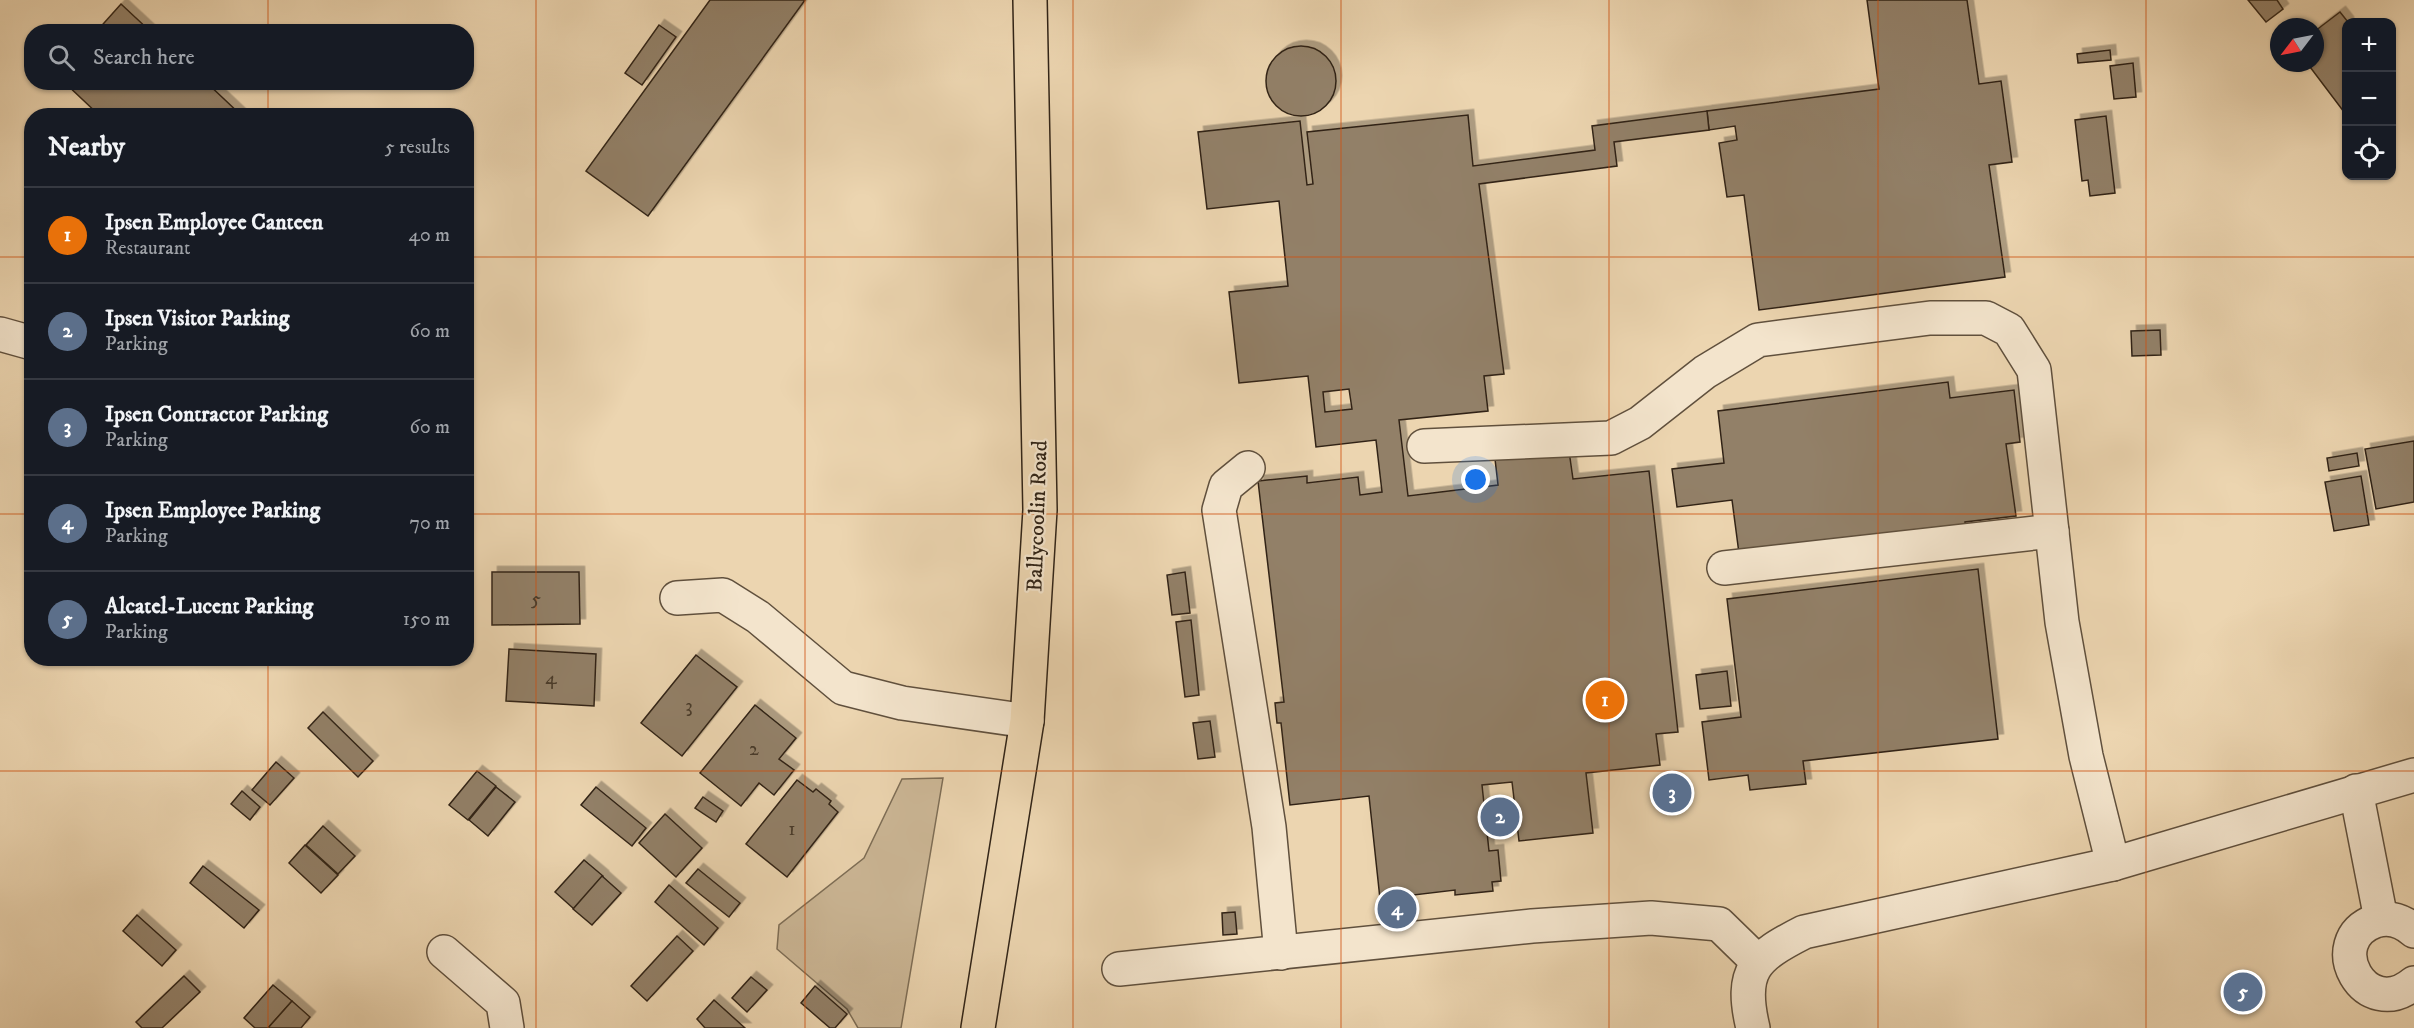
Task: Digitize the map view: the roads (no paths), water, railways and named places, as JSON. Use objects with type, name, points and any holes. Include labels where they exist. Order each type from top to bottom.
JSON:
[{"type":"main road","name":"Ballycoolin Road","points":[[978,1028],[1027,721],[1040,510],[1030,0]]},
{"type":"street","points":[[1424,446],[1611,438],[1640,423],[1705,372],[1758,340],[1930,318],[1986,318],[2009,330],[2034,370],[2062,622],[2082,734],[2113,864]]},
{"type":"street","points":[[0,334],[24,341]]},
{"type":"street","points":[[1248,468],[1226,486],[1219,510],[1268,816],[1281,953]]},
{"type":"street","points":[[1724,568],[2052,531]]},
{"type":"street","points":[[677,598],[723,595],[758,617],[843,688],[902,703],[1027,721]]},
{"type":"street","points":[[1753,1028],[1746,1001],[1757,961],[1770,949],[1804,932],[2113,864],[2414,775]]},
{"type":"street","points":[[2356,791],[2380,919]]},
{"type":"street","points":[[1119,969],[1532,926],[1651,918],[1719,924],[1757,961]]},
{"type":"street","points":[[2414,931],[2404,923],[2380,919],[2361,929],[2350,949],[2353,972],[2359,982],[2380,994],[2403,990],[2414,982]]},
{"type":"street","points":[[444,952],[503,1003],[507,1028]]},
{"type":"place","name":"Ipsen Employee Canteen","points":[[1605,700]]},
{"type":"place","name":"Ipsen Contractor Parking","points":[[1672,793]]},
{"type":"place","name":"Ipsen Visitor Parking","points":[[1500,817]]},
{"type":"place","name":"Ipsen Employee Parking","points":[[1397,909]]},
{"type":"place","name":"Alcatel-Lucent Parking","points":[[2243,992]]}]
